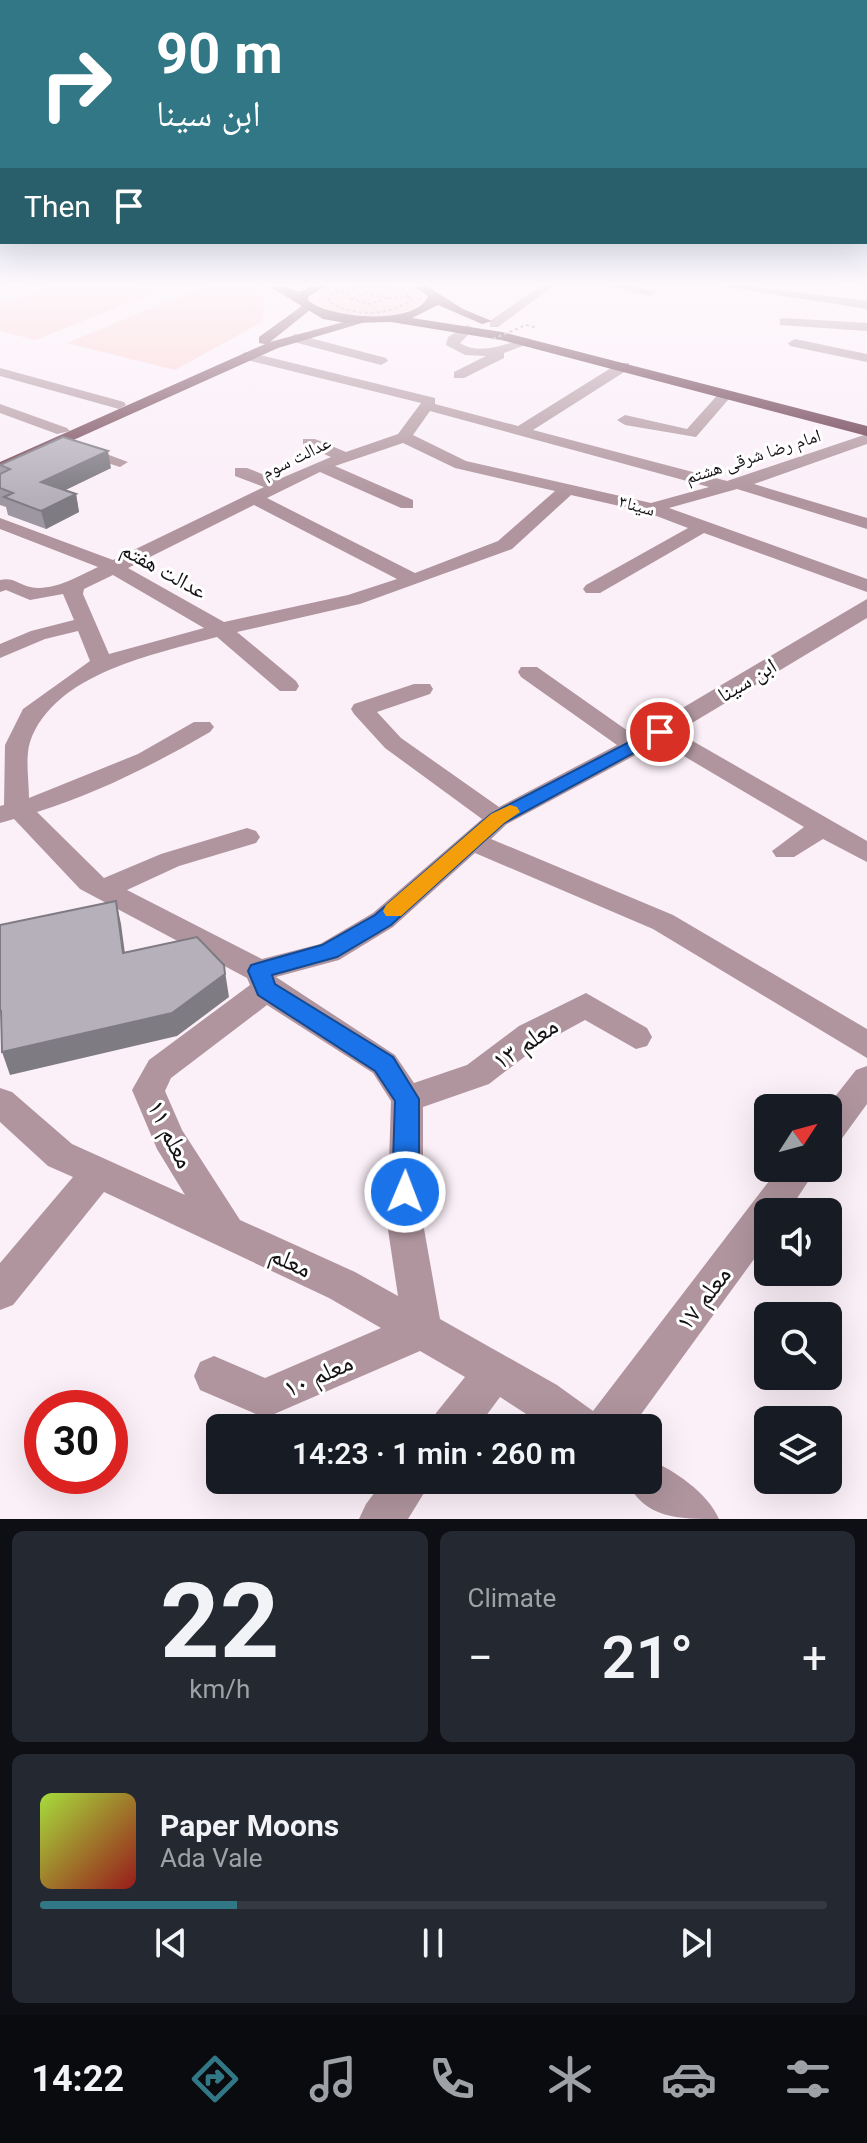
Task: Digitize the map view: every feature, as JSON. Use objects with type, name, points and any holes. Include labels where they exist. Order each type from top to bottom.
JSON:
[{"type":"highway","points":[[587,357],[867,431]]},
{"type":"highway","points":[[619,357],[867,422]]},
{"type":"main road","points":[[0,468],[119,405],[228,357]]},
{"type":"main road","points":[[0,458],[59,437],[246,357]]},
{"type":"street","points":[[252,357],[400,387],[430,401],[404,437]]},
{"type":"street","points":[[368,357],[381,361]]},
{"type":"street","points":[[459,375],[496,357]]},
{"type":"street","points":[[522,430],[624,366]]},
{"type":"street","points":[[0,372],[119,405]]},
{"type":"street","points":[[625,420],[691,434],[727,393]]},
{"type":"street","points":[[427,406],[867,524]]},
{"type":"street","points":[[0,408],[120,462]]},
{"type":"street","name":"عدالت سوم","points":[[0,586],[8,584],[30,594],[75,586],[320,466],[404,437]]},
{"type":"street","name":"سینا۳","points":[[404,437],[461,465],[651,508],[867,586]]},
{"type":"street","name":"امام رضا شرقی هشتم","points":[[651,508],[733,486],[867,439]]},
{"type":"street","points":[[309,442],[343,456]]},
{"type":"street","points":[[320,466],[407,504]]},
{"type":"street","points":[[241,472],[279,487]]},
{"type":"street","points":[[8,811],[17,745],[34,709],[102,663],[221,629],[353,600],[414,580],[505,545],[569,488]]},
{"type":"street","points":[[255,499],[414,580]]},
{"type":"street","name":"عدالت هفتم","points":[[0,523],[111,566],[221,629],[288,686]]},
{"type":"street","points":[[593,589],[704,526]]},
{"type":"street","points":[[75,586],[73,594],[102,663]]},
{"type":"street","name":"ابن سینا","points":[[263,980],[329,952],[383,920],[498,818],[660,732],[860,614],[867,605]]},
{"type":"street","points":[[0,652],[38,635],[86,623]]},
{"type":"street","points":[[529,672],[634,746]]},
{"type":"street","points":[[422,689],[362,709],[393,743],[498,818]]},
{"type":"street","points":[[8,811],[63,796],[146,759],[202,727]]},
{"type":"street","points":[[660,732],[867,853]]},
{"type":"street","points":[[8,811],[90,882],[263,980],[384,1064],[407,1099],[405,1223],[422,1330]]},
{"type":"street","points":[[785,851],[825,826]]},
{"type":"street","points":[[104,889],[170,860],[247,837]]},
{"type":"street","points":[[472,841],[663,922],[867,1045]]},
{"type":"street","name":"معلم ۱۱","points":[[226,1230],[169,1139],[148,1090],[160,1069],[263,980]]},
{"type":"street","name":"معلم ۱۳","points":[[407,1099],[478,1075],[530,1035],[586,1005],[636,1037]]},
{"type":"street","points":[[842,1112],[867,1079]]},
{"type":"street","name":"معلم","points":[[0,1102],[60,1155],[342,1285],[543,1399],[563,1414]]},
{"type":"street","points":[[0,1292],[99,1172]]},
{"type":"street","name":"معلم ۱۷","points":[[616,1414],[790,1182]]},
{"type":"street","name":"معلم ۱۰","points":[[214,1376],[265,1398],[422,1330]]},
{"type":"street","points":[[462,1414],[495,1371]]},
{"type":"street","points":[[662,1492],[697,1519]]},
{"type":"street","points":[[381,1519],[400,1494]]},
{"type":"shaded area","points":[[123,357],[199,357],[175,370]]},
{"type":"building","points":[[63,437],[108,451],[41,482],[76,494],[41,511],[4,497],[13,493],[0,488],[0,474],[10,469],[0,465]]},
{"type":"building","points":[[116,901],[123,953],[197,937],[224,965],[225,974],[172,1013],[2,1052],[0,925]]},
{"type":"slow traffic","points":[[394,911],[498,818],[510,812]]},
{"type":"route","points":[[405,1192],[407,1099],[384,1064],[266,989],[259,971],[329,952],[383,920],[498,818],[660,732]]}]
